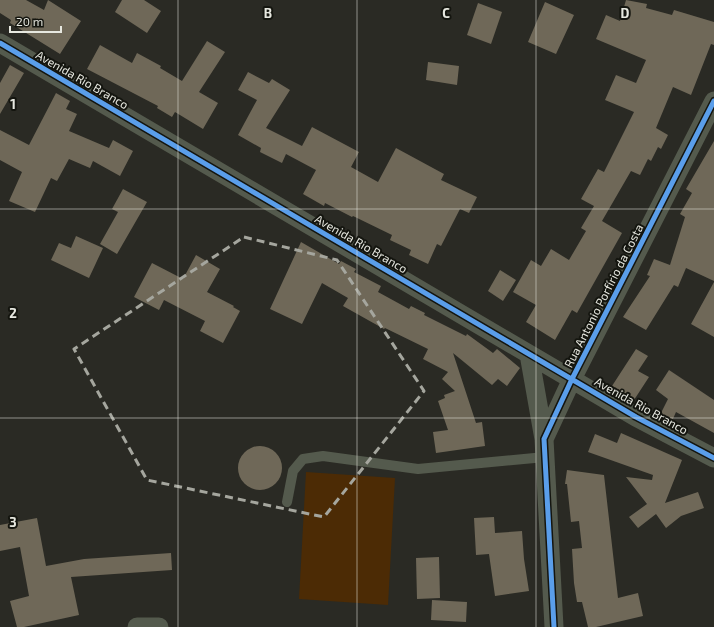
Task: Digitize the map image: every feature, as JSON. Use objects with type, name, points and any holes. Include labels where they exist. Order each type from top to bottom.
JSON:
[{"type":"street","name":"Avenida Rio Branco","points":[[0,43],[572,379],[636,416],[714,458]]},
{"type":"street","name":"Rua Antonio Porfírio da Costa","points":[[554,627],[544,439],[572,379],[714,101]]},
{"type":"street","points":[[529,354],[544,439]]},
{"type":"street","points":[[137,627],[159,627]]},
{"type":"lane","points":[[287,502],[292,471],[303,460],[323,456],[418,469],[545,457]]},
{"type":"highlighted area","points":[[244,237],[337,260],[424,391],[324,517],[147,480],[74,349]]},
{"type":"shaded area","points":[[306,472],[395,478],[388,605],[299,599]]},
{"type":"building","points":[[0,0],[26,0],[44,10],[48,0],[81,21],[60,54],[10,23],[11,20],[0,13]]},
{"type":"building","points":[[122,0],[144,0],[161,11],[147,33],[115,12]]},
{"type":"building","points":[[626,0],[647,4],[646,8],[672,15],[674,10],[714,22],[714,45],[711,44],[691,95],[673,87],[656,128],[668,135],[661,149],[658,147],[651,161],[648,159],[640,175],[631,171],[602,221],[622,233],[577,313],[572,310],[555,340],[526,322],[536,305],[513,292],[531,260],[541,266],[551,249],[569,260],[586,231],[581,228],[594,206],[581,199],[598,169],[604,172],[634,112],[605,100],[616,75],[636,83],[646,60],[596,39],[606,15],[620,21]]},
{"type":"building","points":[[545,2],[574,15],[556,54],[528,42]]},
{"type":"building","points":[[478,3],[502,12],[491,44],[467,35]]},
{"type":"building","points":[[207,41],[225,52],[199,92],[218,103],[203,129],[175,112],[172,117],[157,108],[158,106],[87,69],[100,45],[132,63],[137,53],[161,66],[160,68],[182,81]]},
{"type":"building","points":[[428,62],[459,66],[457,85],[426,80]]},
{"type":"building","points":[[10,65],[24,73],[0,114],[0,83]]},
{"type":"building","points":[[248,72],[269,83],[272,79],[290,90],[266,128],[302,146],[312,127],[359,152],[351,167],[378,182],[396,148],[444,174],[441,180],[477,197],[469,213],[460,209],[441,246],[437,244],[428,264],[409,255],[411,250],[390,240],[392,235],[325,203],[324,206],[303,194],[316,170],[286,154],[282,163],[260,152],[261,148],[238,135],[257,100],[238,90]]},
{"type":"building","points":[[56,93],[70,101],[66,109],[77,114],[69,131],[109,148],[113,140],[133,151],[120,176],[93,161],[90,168],[69,159],[57,181],[51,178],[35,212],[9,201],[22,172],[0,160],[0,130],[29,145]]},
{"type":"building","points":[[714,141],[714,281],[686,268],[678,287],[674,285],[646,330],[623,317],[650,276],[647,275],[654,259],[670,265],[685,217],[680,214],[692,193],[686,189]]},
{"type":"building","points":[[123,189],[147,202],[117,254],[100,244],[118,212],[112,209]]},
{"type":"building","points":[[76,236],[103,248],[89,278],[51,260],[59,243],[71,248]]},
{"type":"building","points":[[301,242],[339,264],[341,261],[356,269],[354,272],[381,286],[378,292],[409,309],[411,306],[425,313],[424,315],[466,336],[467,334],[493,353],[497,349],[520,368],[507,386],[498,379],[492,385],[453,353],[476,423],[482,422],[485,446],[436,453],[433,432],[448,430],[438,401],[445,398],[444,395],[455,391],[442,379],[448,372],[423,359],[428,349],[385,328],[384,329],[343,306],[348,298],[322,283],[302,324],[270,309]]},
{"type":"building","points":[[196,255],[220,269],[207,292],[234,306],[233,307],[240,311],[223,343],[200,331],[205,321],[164,300],[159,310],[134,297],[152,263],[183,279]]},
{"type":"building","points":[[500,270],[516,280],[503,301],[488,291]]},
{"type":"building","points":[[714,282],[714,337],[691,324]]},
{"type":"building","points":[[636,349],[648,356],[638,371],[649,377],[634,400],[612,386]]},
{"type":"building","points":[[669,370],[714,400],[714,433],[676,412],[672,421],[660,415],[668,399],[656,390]]},
{"type":"building","points":[[621,433],[682,460],[665,503],[698,492],[704,508],[681,516],[666,528],[656,514],[638,528],[629,517],[647,504],[626,477],[652,480],[653,475],[588,452],[595,434],[617,443]]},
{"type":"building","points":[[256,446],[264,446],[269,447],[276,452],[281,459],[281,477],[276,484],[269,489],[256,490],[248,487],[241,480],[238,472],[238,464],[241,456],[248,449]]},
{"type":"building","points":[[567,470],[604,475],[618,598],[638,593],[643,616],[596,627],[588,627],[582,602],[577,602],[574,583],[572,549],[582,548],[579,521],[571,522],[567,484],[565,484]]},
{"type":"building","points":[[494,517],[495,533],[522,531],[524,559],[529,591],[495,596],[489,554],[476,555],[474,518]]},
{"type":"building","points":[[37,518],[46,566],[84,559],[171,553],[172,570],[71,577],[79,615],[24,627],[17,627],[10,601],[29,596],[20,547],[0,551],[0,525]]},
{"type":"building","points":[[439,557],[440,598],[417,599],[416,558]]},
{"type":"building","points":[[432,600],[467,602],[466,622],[431,620]]},
{"type":"cycle path","points":[[0,43],[636,417],[714,458]]},
{"type":"cycle path","points":[[554,627],[544,439],[572,379],[714,101]]}]
